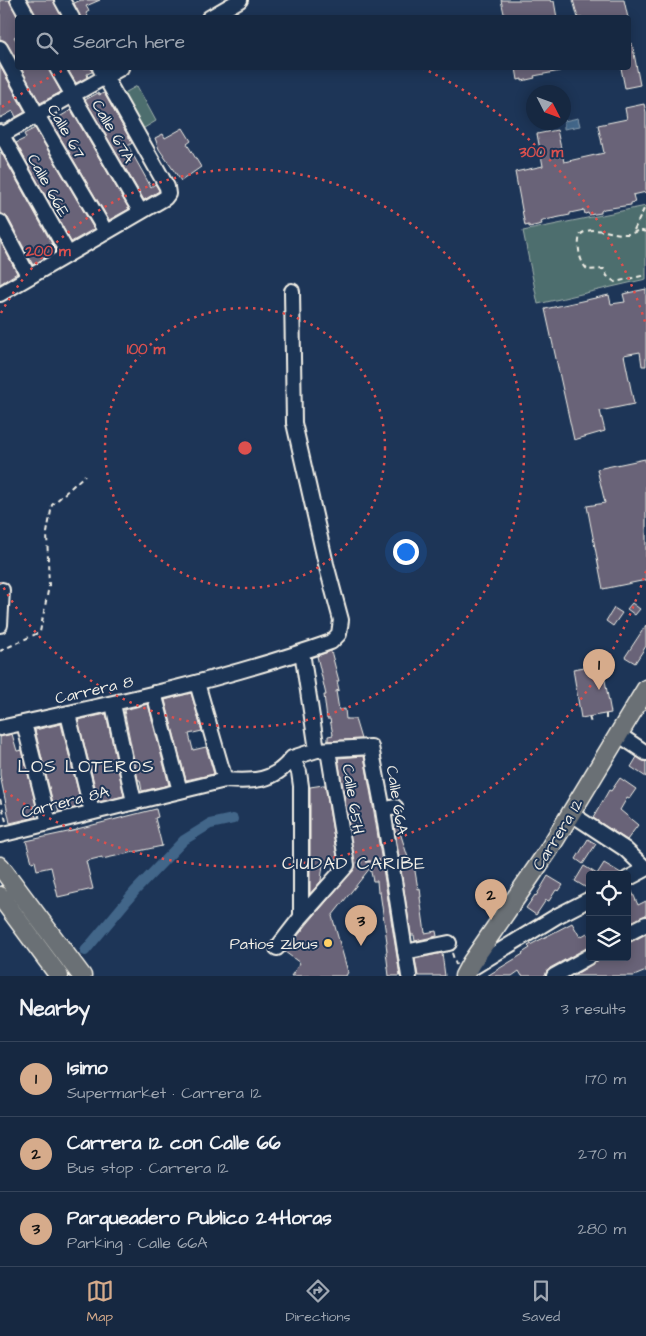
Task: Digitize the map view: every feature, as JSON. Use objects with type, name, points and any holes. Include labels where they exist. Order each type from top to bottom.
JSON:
[{"type":"main road","name":"Carrera 12","points":[[463,973],[548,851],[646,689]]},
{"type":"main road","points":[[0,866],[82,976]]},
{"type":"main road","points":[[0,896],[59,976]]},
{"type":"street","points":[[18,0],[26,15]]},
{"type":"street","points":[[62,0],[70,15]]},
{"type":"street","points":[[214,15],[237,1]]},
{"type":"street","name":"Calle 67","points":[[0,48],[106,232]]},
{"type":"street","name":"Calle 67A","points":[[58,70],[140,211]]},
{"type":"street","points":[[0,294],[165,198],[168,194],[167,187],[103,72],[73,95],[1,134]]},
{"type":"street","name":"Calle 66E","points":[[1,134],[68,254]]},
{"type":"street","points":[[0,222],[29,277]]},
{"type":"street","name":"Carrera 8","points":[[0,728],[113,704],[197,683],[331,642],[339,634],[341,620],[324,555],[294,422],[292,291]]},
{"type":"street","points":[[0,624],[2,590]]},
{"type":"street","name":"Calle 65H","points":[[302,652],[347,865]]},
{"type":"street","points":[[197,683],[225,780]]},
{"type":"street","points":[[154,693],[180,791]]},
{"type":"street","points":[[113,704],[134,802]]},
{"type":"street","points":[[68,714],[92,812]]},
{"type":"street","points":[[24,723],[49,823]]},
{"type":"street","points":[[618,734],[646,753]]},
{"type":"street","name":"Calle 66A","points":[[322,750],[371,748],[389,808],[390,859],[409,976]]},
{"type":"street","points":[[301,917],[301,786],[299,772],[292,758],[322,750]]},
{"type":"street","name":"Carrera 8A","points":[[5,834],[225,780],[261,779],[274,775],[284,768],[292,758]]},
{"type":"street","points":[[570,813],[624,849],[646,869],[631,877]]},
{"type":"street","points":[[277,948],[301,917],[347,865]]},
{"type":"street","points":[[463,973],[557,916],[586,901]]},
{"type":"street","points":[[631,932],[646,924]]},
{"type":"street","points":[[405,952],[449,943]]},
{"type":"street","points":[[554,976],[586,958]]},
{"type":"path","points":[[633,233],[646,208]]},
{"type":"path","points":[[646,232],[639,230],[628,234],[596,231],[583,232],[578,240],[582,263],[588,270],[604,269],[607,276],[615,282],[646,275]]},
{"type":"path","points":[[0,651],[40,632],[49,586],[48,533],[52,505],[85,475]]},
{"type":"path","points":[[606,714],[606,719]]},
{"type":"path","points":[[589,717],[591,723]]},
{"type":"path","points":[[0,798],[5,834]]},
{"type":"path","points":[[347,865],[390,859]]},
{"type":"path","points":[[449,943],[463,973]]},
{"type":"green space","points":[[137,86],[156,121],[139,131],[119,96]]},
{"type":"green space","points":[[646,206],[646,279],[538,304],[523,231]]},
{"type":"water","points":[[578,118],[580,126],[571,128],[571,120]]},
{"type":"building","points":[[0,0],[9,0],[16,15],[14,37],[15,57],[7,43],[0,39]]},
{"type":"building","points":[[28,0],[53,0],[60,15],[36,15]]},
{"type":"building","points":[[81,0],[100,0],[86,6],[89,11],[86,13],[87,15],[80,15],[74,3]]},
{"type":"building","points":[[501,0],[554,1],[556,15],[504,15]]},
{"type":"building","points":[[573,0],[624,0],[627,15],[577,15]]},
{"type":"building","points":[[631,43],[640,85],[625,88],[621,70],[631,70]]},
{"type":"building","points":[[0,66],[25,112],[16,117],[13,111],[0,118]]},
{"type":"building","points":[[22,70],[49,70],[61,92],[40,103]]},
{"type":"building","points":[[68,70],[92,70],[92,72],[87,74],[88,77],[76,83]]},
{"type":"building","points":[[516,70],[560,70],[534,76],[535,78],[518,80]]},
{"type":"building","points":[[98,93],[99,95],[104,93],[132,143],[128,146],[151,187],[155,184],[159,190],[144,200],[85,100]]},
{"type":"building","points":[[644,104],[646,112],[646,192],[633,195],[635,202],[631,203],[631,205],[604,209],[601,213],[589,215],[588,213],[585,214],[584,210],[545,220],[541,222],[542,224],[525,226],[515,172],[543,166],[537,134],[557,130],[564,162],[604,153],[598,125],[627,119],[625,108]]},
{"type":"building","points":[[71,110],[129,209],[109,220],[51,122]]},
{"type":"building","points":[[35,128],[94,229],[71,242],[16,143],[26,138],[24,134]]},
{"type":"building","points":[[183,128],[191,141],[187,144],[201,167],[181,181],[159,149],[155,138],[163,134],[165,138]]},
{"type":"building","points":[[1,152],[56,251],[33,265],[8,218],[0,213]]},
{"type":"building","points":[[0,241],[17,273],[0,284]]},
{"type":"building","points":[[646,289],[646,366],[642,366],[640,352],[624,355],[634,404],[600,411],[605,431],[574,440],[545,309],[609,295],[611,304],[625,302],[623,294]]},
{"type":"building","points":[[645,459],[646,580],[603,589],[587,506],[605,503],[597,469]]},
{"type":"building","points":[[632,603],[640,609],[635,615],[627,609]]},
{"type":"building","points":[[614,608],[622,613],[613,626],[606,621]]},
{"type":"building","points":[[646,625],[646,646],[635,663],[625,657]]},
{"type":"building","points":[[331,651],[339,681],[337,681],[339,690],[336,691],[339,710],[345,709],[346,719],[355,719],[361,739],[328,741],[328,736],[333,735],[330,719],[327,719],[324,695],[326,695],[317,656]]},
{"type":"building","points":[[602,664],[611,713],[581,718],[573,669]]},
{"type":"building","points":[[191,693],[202,731],[189,734],[193,750],[206,747],[214,774],[186,780],[165,700]]},
{"type":"building","points":[[148,704],[169,785],[142,791],[140,780],[138,780],[124,710]]},
{"type":"building","points":[[106,714],[124,796],[99,802],[78,720]]},
{"type":"building","points":[[61,724],[82,806],[59,812],[56,802],[53,803],[35,730]]},
{"type":"building","points":[[12,734],[17,751],[22,750],[36,805],[33,806],[36,817],[10,823],[0,775],[0,737]]},
{"type":"building","points":[[364,756],[400,976],[389,976],[386,952],[387,942],[380,892],[378,892],[377,881],[373,881],[370,868],[332,916],[348,972],[346,976],[291,976],[300,963],[285,952],[355,868],[338,758]]},
{"type":"building","points":[[637,757],[646,762],[646,777],[631,767]]},
{"type":"building","points":[[620,778],[636,789],[629,799],[627,798],[620,810],[638,825],[627,840],[593,818],[609,790],[611,791]]},
{"type":"building","points":[[325,785],[338,862],[323,864],[321,881],[310,894],[310,787]]},
{"type":"building","points":[[156,809],[158,817],[155,818],[162,846],[86,861],[93,889],[58,897],[51,867],[37,870],[35,861],[32,862],[26,841],[77,830]]},
{"type":"building","points":[[394,826],[398,826],[411,867],[414,867],[418,889],[420,888],[425,933],[436,931],[437,936],[415,941],[414,935],[411,935]]},
{"type":"building","points":[[588,839],[596,844],[583,864],[576,859]]},
{"type":"building","points":[[604,863],[618,871],[599,871]]},
{"type":"building","points":[[584,866],[592,871],[586,871],[586,888],[575,881]]},
{"type":"building","points":[[548,876],[563,885],[559,891],[556,890],[549,901],[546,900],[536,915],[526,908]]},
{"type":"building","points":[[631,889],[638,905],[646,901],[646,915],[631,922]]},
{"type":"building","points":[[572,923],[580,937],[586,934],[586,948],[550,968],[545,976],[522,976],[519,971],[512,976],[487,976],[523,954],[530,948],[528,946]]},
{"type":"building","points":[[646,934],[646,971],[634,976],[573,976],[597,961],[631,961],[631,942]]},
{"type":"building","points":[[442,953],[445,976],[418,976],[415,959]]},
{"type":"waterway","points":[[85,951],[135,891],[184,840],[210,824],[233,819]]},
{"type":"place","name":"Isimo","points":[[599,690]]},
{"type":"place","name":"Carrera 12 con Calle 66","points":[[491,920]]},
{"type":"place","name":"Patios Zbus","points":[[328,943]]},
{"type":"place","name":"Parqueadero Publico 24Horas","points":[[361,946]]},
{"type":"district","name":"LOS LOTEROS","points":[[86,766]]},
{"type":"district","name":"CIUDAD CARIBE","points":[[354,863]]}]
